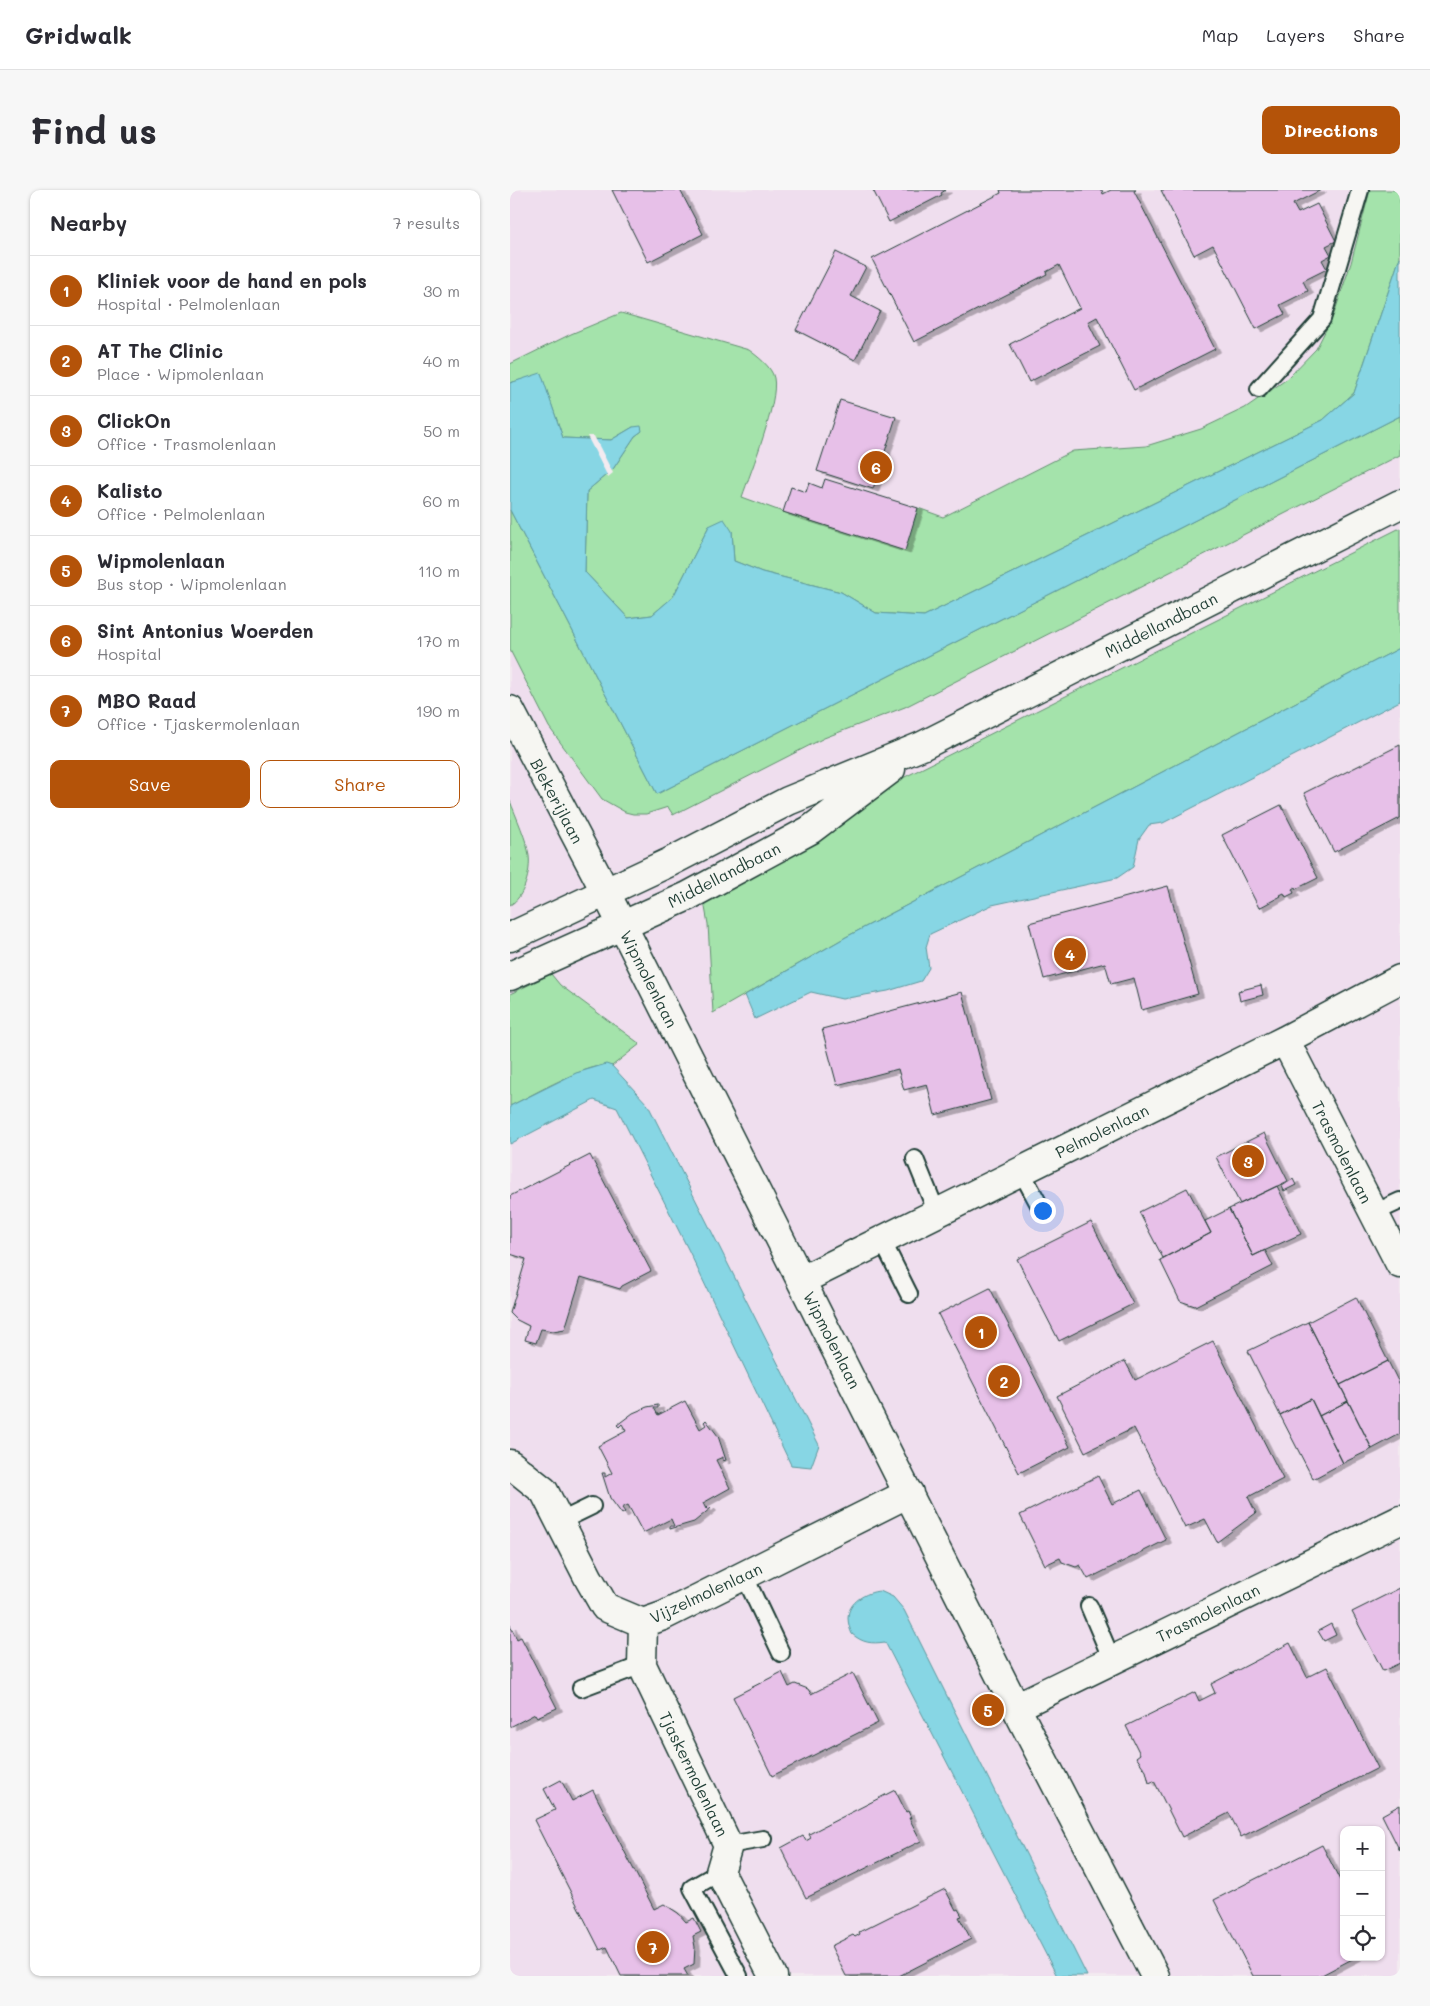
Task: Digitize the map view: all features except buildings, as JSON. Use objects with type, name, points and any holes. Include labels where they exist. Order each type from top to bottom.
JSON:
[{"type":"street","name":"Middellandbaan","points":[[510,937],[670,862],[788,801],[922,746],[1400,504]]},
{"type":"street","name":"Blekerijlaan","points":[[510,710],[605,891]]},
{"type":"street","name":"Middellandbaan","points":[[510,976],[688,896],[810,830],[922,746]]},
{"type":"street","name":"Wipmolenlaan","points":[[605,891],[1016,1707],[1155,1976]]},
{"type":"street","name":"Pelmolenlaan","points":[[802,1280],[1285,1040],[1400,979]]},
{"type":"street","name":"Trasmolenlaan","points":[[1285,1040],[1400,1264]]},
{"type":"street","name":"Vijzelmolenlaan","points":[[510,1464],[544,1491],[605,1607],[642,1623],[663,1616],[909,1493]]},
{"type":"street","name":"Trasmolenlaan","points":[[1016,1707],[1400,1520]]},
{"type":"street","name":"Tjaskermolenlaan","points":[[642,1623],[642,1665],[728,1845],[720,1872]]},
{"type":"street","points":[[720,1872],[773,1976]]},
{"type":"lane","points":[[1259,389],[1322,319],[1360,190]]},
{"type":"lane","points":[[915,1159],[937,1213]]},
{"type":"lane","points":[[1021,1171],[1042,1210]]},
{"type":"lane","points":[[1374,1213],[1400,1201]]},
{"type":"lane","points":[[882,1240],[910,1294]]},
{"type":"lane","points":[[559,1522],[592,1506]]},
{"type":"lane","points":[[744,1575],[781,1654]]},
{"type":"lane","points":[[1089,1606],[1112,1660]]},
{"type":"lane","points":[[581,1688],[642,1665]]},
{"type":"lane","points":[[728,1845],[762,1839]]},
{"type":"lane","points":[[720,1872],[692,1888],[739,1976]]},
{"type":"shaded area","points":[[510,190],[1400,190],[1400,1976],[510,1976]]},
{"type":"green space","points":[[1370,190],[1400,190],[1400,257],[1354,393],[1323,420],[924,616],[876,613],[841,592],[762,572],[734,561],[732,531],[709,526],[673,597],[652,615],[628,618],[585,572],[587,491],[613,469],[635,436],[642,431],[633,427],[611,440],[563,438],[541,374],[510,383],[510,364],[571,334],[621,313],[749,350],[764,362],[773,374],[774,389],[763,437],[742,497],[783,512],[904,550],[918,508],[943,517],[1073,451],[1146,446],[1201,429],[1245,408],[1287,379],[1316,349],[1334,314],[1351,263]]},
{"type":"green space","points":[[1400,416],[1400,455],[905,707],[824,738],[673,815],[668,807],[646,814],[633,814],[625,812],[602,799],[549,727],[510,650],[510,510],[657,794]]},
{"type":"green space","points":[[1400,528],[1400,648],[846,937],[713,1013],[708,924],[703,896],[885,787]]},
{"type":"green space","points":[[510,801],[528,850],[529,862],[526,884],[515,902],[510,905]]},
{"type":"green space","points":[[551,974],[560,985],[640,1044],[612,1066],[591,1068],[576,1073],[510,1106],[510,994]]},
{"type":"water","points":[[1400,257],[1400,416],[657,794],[510,510],[510,383],[541,373],[563,438],[611,440],[633,427],[641,426],[642,431],[635,436],[613,469],[587,491],[585,572],[628,618],[652,615],[673,597],[709,526],[724,519],[732,531],[734,561],[762,572],[841,592],[876,613],[924,616],[1323,420],[1354,393]]},
{"type":"water","points":[[1400,648],[1400,701],[1163,823],[1149,825],[1139,839],[1133,867],[1117,878],[992,905],[930,934],[926,947],[929,968],[921,981],[888,991],[842,999],[811,992],[755,1019],[745,995],[846,937]]},
{"type":"water","points":[[606,1064],[612,1066],[648,1105],[819,1445],[811,1467],[791,1465],[690,1253],[617,1108],[594,1100],[510,1144],[510,1106],[576,1073]]},
{"type":"water","points":[[880,1591],[893,1597],[904,1610],[1087,1976],[1057,1976],[885,1642],[867,1642],[852,1634],[848,1618],[851,1607],[869,1593]]},
{"type":"pier","points":[[587,436],[594,436],[613,473],[608,477]]},
{"type":"place","name":"Sint Antonius Woerden","points":[[876,467]]},
{"type":"place","name":"Kalisto","points":[[1070,954]]},
{"type":"place","name":"ClickOn","points":[[1248,1161]]},
{"type":"place","name":"Kliniek voor de hand en pols","points":[[981,1332]]},
{"type":"place","name":"AT The Clinic","points":[[1004,1381]]},
{"type":"place","name":"Wipmolenlaan","points":[[988,1710]]},
{"type":"place","name":"MBO Raad","points":[[653,1947]]}]
